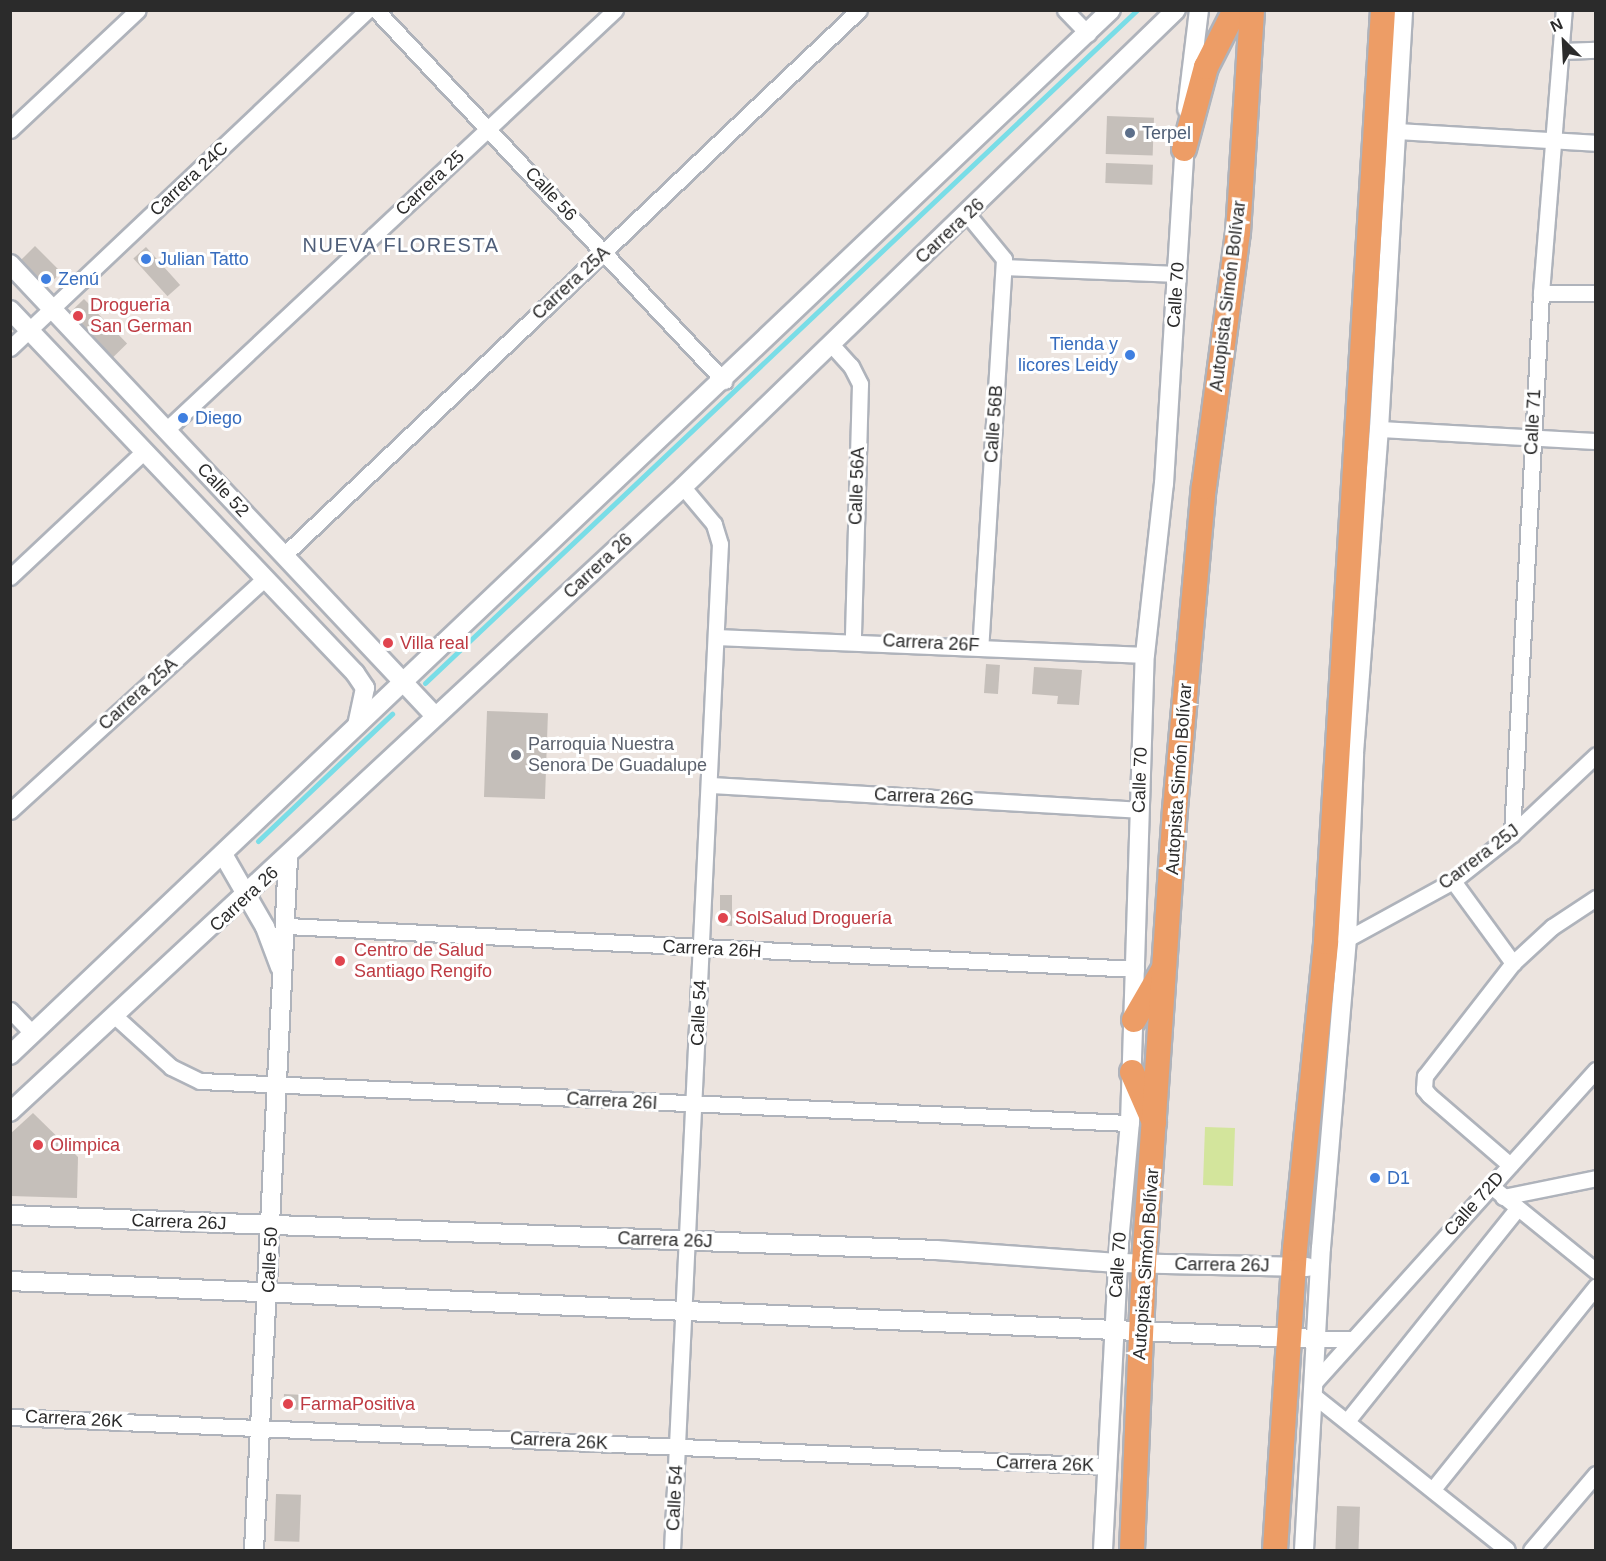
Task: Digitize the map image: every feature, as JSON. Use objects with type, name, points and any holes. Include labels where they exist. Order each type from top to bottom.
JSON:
[{"type":"highway","points":[[1184,149],[1206,67],[1235,10]]},
{"type":"highway","name":"Autopista Simón Bolívar","points":[[1132,1551],[1144,1263],[1156,1126],[1165,965],[1204,487],[1238,233],[1252,10]]},
{"type":"highway","points":[[1275,1551],[1294,1267],[1345,753],[1383,10]]},
{"type":"highway","points":[[1134,1020],[1165,965]]},
{"type":"highway","points":[[1132,1072],[1156,1126]]},
{"type":"street","points":[[10,130],[138,10]]},
{"type":"street","name":"Carrera 24C","points":[[10,348],[367,10]]},
{"type":"street","name":"Calle 56","points":[[376,10],[724,381]]},
{"type":"street","name":"Carrera 25","points":[[166,430],[615,10]]},
{"type":"street","name":"Carrera 25A","points":[[284,555],[859,10]]},
{"type":"street","points":[[1065,10],[1088,34]]},
{"type":"street","points":[[10,1055],[224,856],[403,682],[724,381],[1112,10]]},
{"type":"street","name":"Carrera 26","points":[[10,1112],[117,1018],[435,716],[683,487],[830,343],[968,215],[1176,10]]},
{"type":"street","name":"Calle 70","points":[[1103,1551],[1118,1263],[1130,1123],[1145,655],[1164,484],[1184,149],[1199,10]]},
{"type":"street","points":[[1304,1551],[1319,1267],[1347,939],[1345,753],[1378,429],[1402,10]]},
{"type":"street","name":"Calle 71","points":[[1512,834],[1540,293],[1564,10]]},
{"type":"street","points":[[1562,51],[1596,50]]},
{"type":"street","points":[[1396,132],[1596,143]]},
{"type":"street","name":"Calle 56B","points":[[968,215],[1000,250],[1004,267],[980,646]]},
{"type":"street","name":"Calle 52","points":[[10,264],[435,716]]},
{"type":"street","points":[[1004,267],[1177,274]]},
{"type":"street","points":[[1540,293],[1596,293]]},
{"type":"street","name":"Calle 52","points":[[10,310],[360,680],[365,688],[357,727]]},
{"type":"street","name":"Calle 56A","points":[[830,343],[851,366],[860,384],[853,640]]},
{"type":"street","points":[[1378,429],[1596,441]]},
{"type":"street","points":[[10,577],[144,451]]},
{"type":"street","name":"Calle 54","points":[[672,1551],[717,636],[718,532],[683,487]]},
{"type":"street","name":"Carrera 25A","points":[[10,811],[265,578]]},
{"type":"street","name":"Carrera 26F","points":[[717,636],[853,640],[1145,655]]},
{"type":"street","name":"Carrera 25J","points":[[1347,939],[1453,880],[1512,834],[1596,755]]},
{"type":"street","name":"Carrera 26G","points":[[710,785],[1139,810]]},
{"type":"street","name":"Calle 50","points":[[224,856],[249,894],[281,970]]},
{"type":"street","name":"Calle 50","points":[[254,1551],[279,1084],[281,970],[287,926],[288,857]]},
{"type":"street","points":[[1453,880],[1513,963]]},
{"type":"street","points":[[1510,1165],[1424,1089],[1425,1076],[1513,963],[1552,927],[1596,898]]},
{"type":"street","name":"Carrera 26H","points":[[287,926],[1136,969]]},
{"type":"street","points":[[10,1010],[33,1034]]},
{"type":"street","name":"Carrera 26I","points":[[117,1018],[171,1067],[189,1077],[279,1084],[694,1105],[1130,1123]]},
{"type":"street","name":"Calle 72D","points":[[1313,1390],[1342,1356],[1353,1339],[1596,1070]]},
{"type":"street","points":[[1503,1197],[1596,1178]]},
{"type":"street","points":[[1491,1186],[1596,1271]]},
{"type":"street","points":[[1347,1421],[1517,1209]]},
{"type":"street","name":"Carrera 26J","points":[[10,1215],[936,1250],[1118,1263],[1319,1267]]},
{"type":"street","points":[[10,1281],[1288,1338],[1353,1339]]},
{"type":"street","points":[[1433,1490],[1596,1286]]},
{"type":"street","points":[[1313,1390],[1347,1421],[1507,1551]]},
{"type":"street","name":"Carrera 26K","points":[[10,1417],[1108,1466]]},
{"type":"street","points":[[1531,1551],[1596,1474]]},
{"type":"green space","points":[[1205,1127],[1235,1128],[1233,1186],[1203,1185]]},
{"type":"building","name":"Terpel","points":[[1107,116],[1154,118],[1153,156],[1106,154]]},
{"type":"building","name":"Terpel","points":[[1106,163],[1153,165],[1152,185],[1105,183]]},
{"type":"building","points":[[35,246],[61,272],[46,288],[19,262]]},
{"type":"building","points":[[146,247],[180,285],[167,296],[133,258]]},
{"type":"building","points":[[84,299],[127,344],[111,359],[68,314]]},
{"type":"building","points":[[986,664],[1000,665],[998,694],[984,693]]},
{"type":"building","points":[[1034,667],[1082,670],[1079,705],[1057,704],[1058,696],[1032,694]]},
{"type":"building","name":"Parroquia Nuestra Senora De Guadalupe","points":[[487,711],[548,713],[545,799],[484,797]]},
{"type":"building","points":[[720,895],[732,895],[732,926],[720,926]]},
{"type":"building","name":"Olimpica","points":[[33,1113],[78,1157],[77,1198],[10,1196],[10,1134]]},
{"type":"building","points":[[284,1394],[304,1395],[303,1410],[283,1409]]},
{"type":"building","points":[[276,1494],[301,1495],[299,1542],[274,1541]]},
{"type":"building","points":[[1337,1506],[1360,1507],[1358,1550],[1335,1550]]},
{"type":"waterway","points":[[425,683],[1137,10]]},
{"type":"waterway","points":[[258,841],[392,714]]},
{"type":"place","name":"Terpel","points":[[1130,133]]},
{"type":"place","name":"Julian Tatto","points":[[146,259]]},
{"type":"place","name":"Zenú","points":[[46,279]]},
{"type":"place","name":"Droguerīa San German","points":[[78,316]]},
{"type":"place","name":"Tienda y licores Leidy","points":[[1130,355]]},
{"type":"place","name":"Diego","points":[[183,418]]},
{"type":"place","name":"Villa real","points":[[388,643]]},
{"type":"place","name":"Parroquia Nuestra Senora De Guadalupe","points":[[516,755]]},
{"type":"place","name":"SolSalud Droguería","points":[[723,918]]},
{"type":"place","name":"Centro de Salud Santiago Rengifo","points":[[340,961]]},
{"type":"place","name":"Olimpica","points":[[38,1145]]},
{"type":"place","name":"D1","points":[[1375,1178]]},
{"type":"place","name":"FarmaPositiva","points":[[288,1404]]},
{"type":"district","name":"NUEVA FLORESTA","points":[[401,245]]}]
